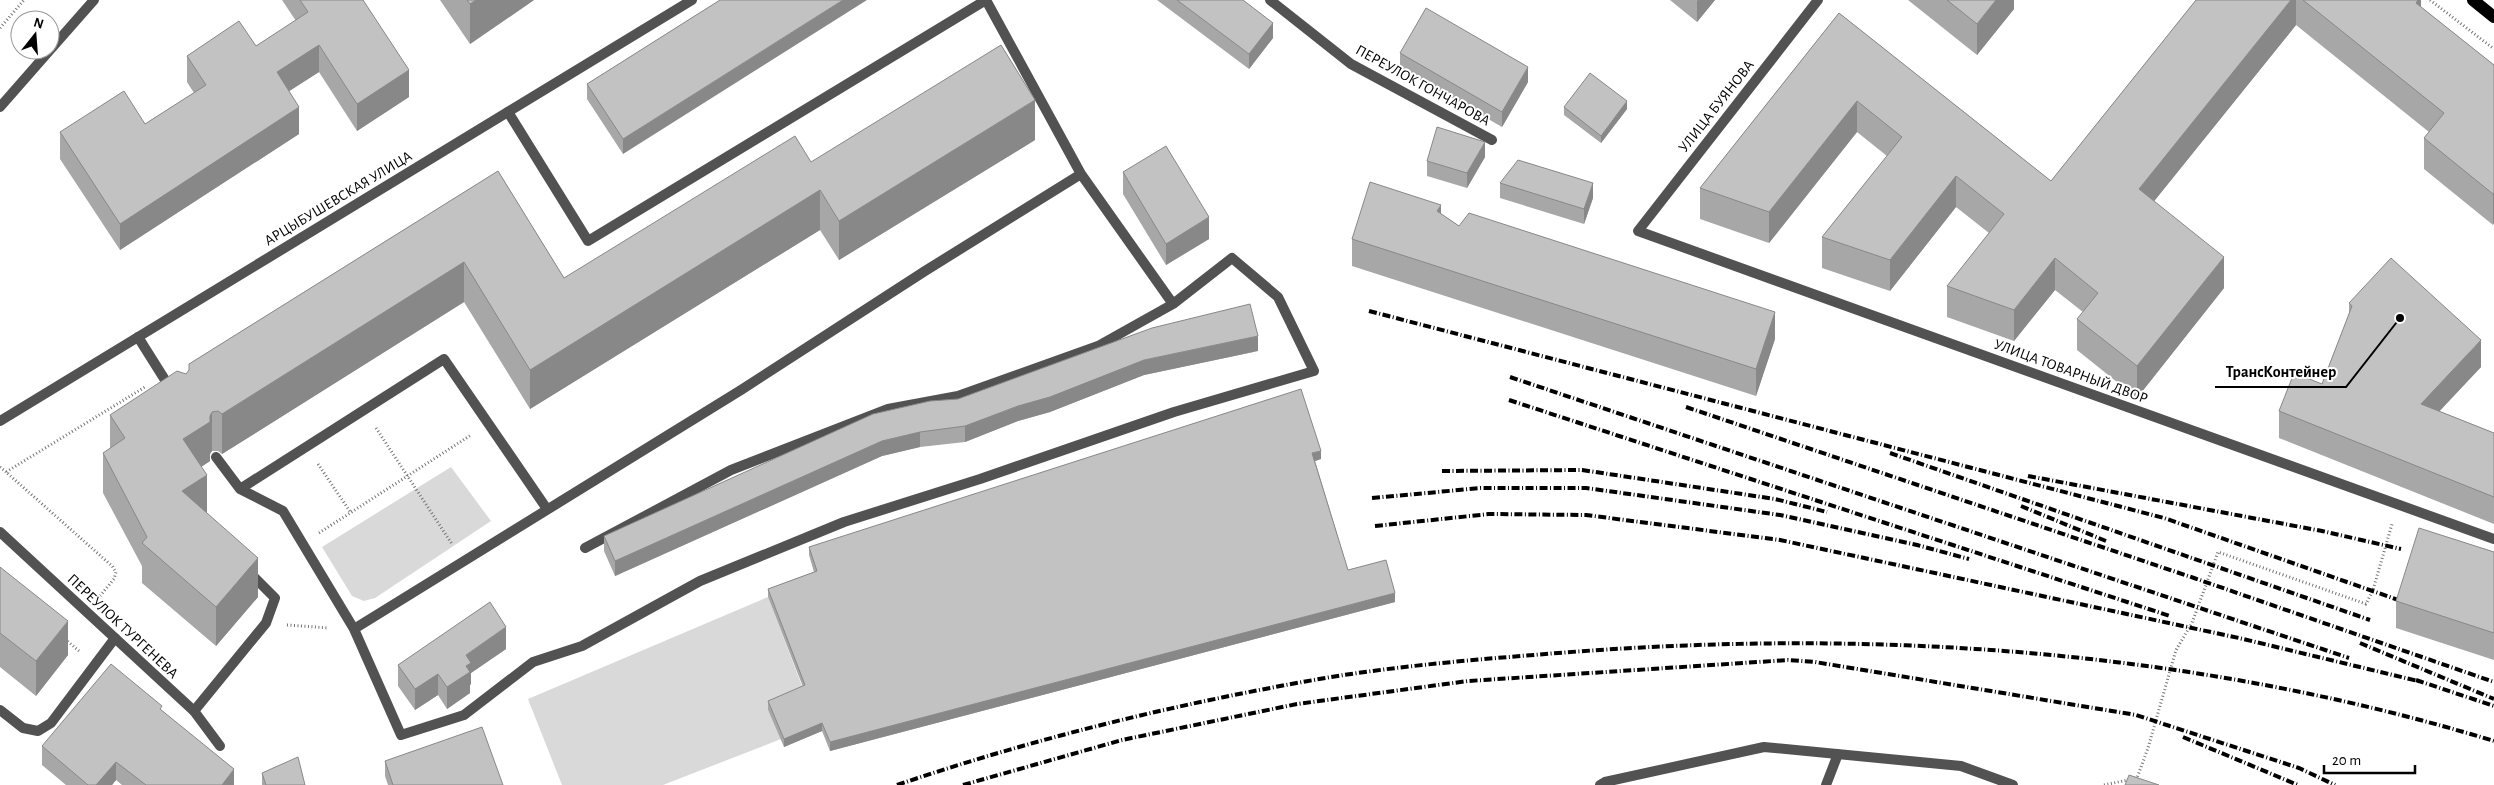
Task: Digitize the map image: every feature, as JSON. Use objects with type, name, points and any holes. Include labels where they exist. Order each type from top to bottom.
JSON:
[{"type":"main road","points":[[2473,0],[2494,17]]},
{"type":"street","points":[[60,39],[94,0]]},
{"type":"street","name":"АРЦЫБУШЕВСКАЯ УЛИЦА","points":[[0,421],[692,0]]},
{"type":"street","points":[[508,112],[588,240],[986,0],[1081,174],[1174,304]]},
{"type":"street","name":"ПЕРЕУЛОК ГОНЧАРОВА","points":[[1270,0],[1351,64],[1492,140]]},
{"type":"street","name":"УЛИЦА БУЯНОВА","points":[[1638,230],[1818,0]]},
{"type":"street","points":[[0,107],[41,60]]},
{"type":"street","points":[[354,629],[741,390],[925,271],[1081,174]]},
{"type":"street","name":"УЛИЦА ТОВАРНЫЙ ДВОР","points":[[1638,230],[2494,539]]},
{"type":"street","points":[[216,457],[240,489],[282,511],[354,629],[402,735],[464,715],[533,662],[582,646],[700,581],[844,522],[980,479],[1174,412],[1314,371],[1278,297],[1232,258],[1174,304],[1098,346],[958,396],[888,409],[732,470],[585,548]]},
{"type":"street","points":[[138,337],[178,400]]},
{"type":"street","points":[[240,489],[444,359],[547,509]]},
{"type":"street","name":"ПЕРЕУЛОК ТУРГЕНЕВА","points":[[0,532],[194,711],[220,746]]},
{"type":"street","points":[[194,711],[266,623],[275,598],[243,566]]},
{"type":"street","points":[[0,710],[23,728],[38,731],[51,723],[115,638]]},
{"type":"street","points":[[1600,785],[1605,782],[1764,747],[1961,766],[2013,785]]},
{"type":"street","points":[[1826,785],[1838,754]]},
{"type":"path","points":[[0,28],[24,0]]},
{"type":"path","points":[[2430,0],[2494,49]]},
{"type":"path","points":[[6,472],[163,376]]},
{"type":"path","points":[[364,410],[463,561]]},
{"type":"path","points":[[302,544],[489,424]]},
{"type":"path","points":[[306,447],[351,513]]},
{"type":"path","points":[[0,467],[116,572],[114,579],[87,613]]},
{"type":"path","points":[[2104,785],[2137,778],[2148,748],[2176,650],[2192,623],[2218,552],[2366,604],[2373,590],[2399,505]]},
{"type":"path","points":[[266,623],[354,629]]},
{"type":"shaded area","points":[[451,467],[491,521],[375,598],[364,601],[352,596],[322,547]]},
{"type":"shaded area","points":[[768,597],[805,694],[768,710],[781,739],[663,785],[562,785],[528,699]]},
{"type":"building","points":[[300,0],[363,0],[409,70],[357,104],[319,45],[277,72],[299,107],[120,224],[60,132],[124,91],[145,124],[206,85],[187,56],[239,21],[256,46],[308,12]]},
{"type":"building","points":[[467,0],[476,0],[470,4]]},
{"type":"building","points":[[720,0],[843,0],[623,139],[587,84]]},
{"type":"building","points":[[1177,0],[1243,0],[1273,23],[1249,54]]},
{"type":"building","points":[[1947,0],[1996,0],[1977,24]]},
{"type":"building","points":[[2196,0],[2291,0],[2139,189],[2224,257],[2137,366],[2077,319],[2098,293],[2055,258],[2014,310],[1947,286],[2004,214],[1956,176],[1890,260],[1822,237],[1902,137],[1857,101],[1769,212],[1700,188],[1839,13],[2051,181]]},
{"type":"building","points":[[2303,0],[2418,0],[2416,3],[2494,65],[2493,194],[2424,138],[2444,113]]},
{"type":"building","points":[[1426,8],[1528,67],[1502,112],[1400,53]]},
{"type":"building","points":[[1001,45],[1035,100],[839,221],[820,190],[530,370],[464,262],[222,414],[218,411],[212,412],[210,422],[183,439],[207,475],[182,491],[258,558],[216,607],[142,543],[147,537],[103,453],[125,438],[110,415],[177,371],[186,374],[189,370],[189,364],[498,171],[564,278],[795,136],[811,162]]},
{"type":"building","points":[[1590,73],[1627,101],[1601,136],[1564,107]]},
{"type":"building","points":[[1437,127],[1485,142],[1467,173],[1427,161]]},
{"type":"building","points":[[1166,146],[1209,217],[1166,244],[1123,172]]},
{"type":"building","points":[[1518,160],[1593,183],[1584,209],[1500,183]]},
{"type":"building","points":[[1370,182],[1441,205],[1437,211],[1459,226],[1469,213],[1775,312],[1756,369],[1352,239]]},
{"type":"building","points":[[2391,258],[2481,340],[2421,404],[2494,433],[2494,497],[2279,411],[2294,373],[2322,384],[2352,306],[2349,303]]},
{"type":"building","points":[[1250,304],[1258,336],[1144,360],[1050,397],[1018,406],[965,426],[920,432],[882,441],[615,561],[604,536],[873,414],[930,401],[958,399],[1152,328]]},
{"type":"building","points":[[1301,389],[1321,451],[1312,453],[1348,570],[1386,560],[1395,593],[830,742],[822,723],[784,739],[768,701],[805,685],[768,589],[817,571],[809,547]]},
{"type":"building","points":[[2419,528],[2494,552],[2494,633],[2396,601]]},
{"type":"building","points":[[0,567],[68,621],[36,661],[0,633]]},
{"type":"building","points":[[490,602],[506,627],[466,655],[471,663],[466,666],[470,672],[447,687],[438,674],[415,689],[398,665]]},
{"type":"building","points":[[111,664],[162,706],[160,709],[234,769],[222,785],[146,785],[116,762],[96,785],[88,785],[42,746]]},
{"type":"building","points":[[482,727],[503,785],[393,785],[385,761]]},
{"type":"building","points":[[298,757],[305,785],[266,785],[262,773]]},
{"type":"building","points":[[2129,775],[2159,785],[2125,785]]},
{"type":"railway","points":[[1369,311],[2164,518],[2404,602]]},
{"type":"railway","points":[[1510,377],[2349,658]]},
{"type":"railway","points":[[1509,400],[2170,616]]},
{"type":"railway","points":[[1686,407],[2194,578],[2494,682]]},
{"type":"railway","points":[[1890,453],[2370,620]]},
{"type":"railway","points":[[1442,471],[1582,470],[1775,499],[1827,512]]},
{"type":"railway","points":[[2028,476],[2322,531],[2401,549]]},
{"type":"railway","points":[[1372,498],[1481,488],[1586,488],[1780,515],[1917,545],[1969,559]]},
{"type":"railway","points":[[2021,506],[2106,541]]},
{"type":"railway","points":[[1375,526],[1489,514],[1586,515],[1780,540],[2239,638],[2422,682]]},
{"type":"railway","points":[[897,785],[1004,751],[1112,722],[1221,698],[1331,677],[1473,660],[1676,646],[1794,643],[1913,646],[2030,653],[2148,666],[2264,685],[2380,710],[2494,741]]},
{"type":"railway","points":[[2360,643],[2494,699]]},
{"type":"railway","points":[[963,785],[1122,740],[1297,704],[1468,681],[1788,660],[1815,662],[2136,715],[2299,768],[2335,785]]},
{"type":"railway","points":[[2416,680],[2494,706]]},
{"type":"railway","points":[[2183,737],[2298,785]]},
{"type":"place","name":"ТрансКонтейнер","points":[[2400,318]]}]
